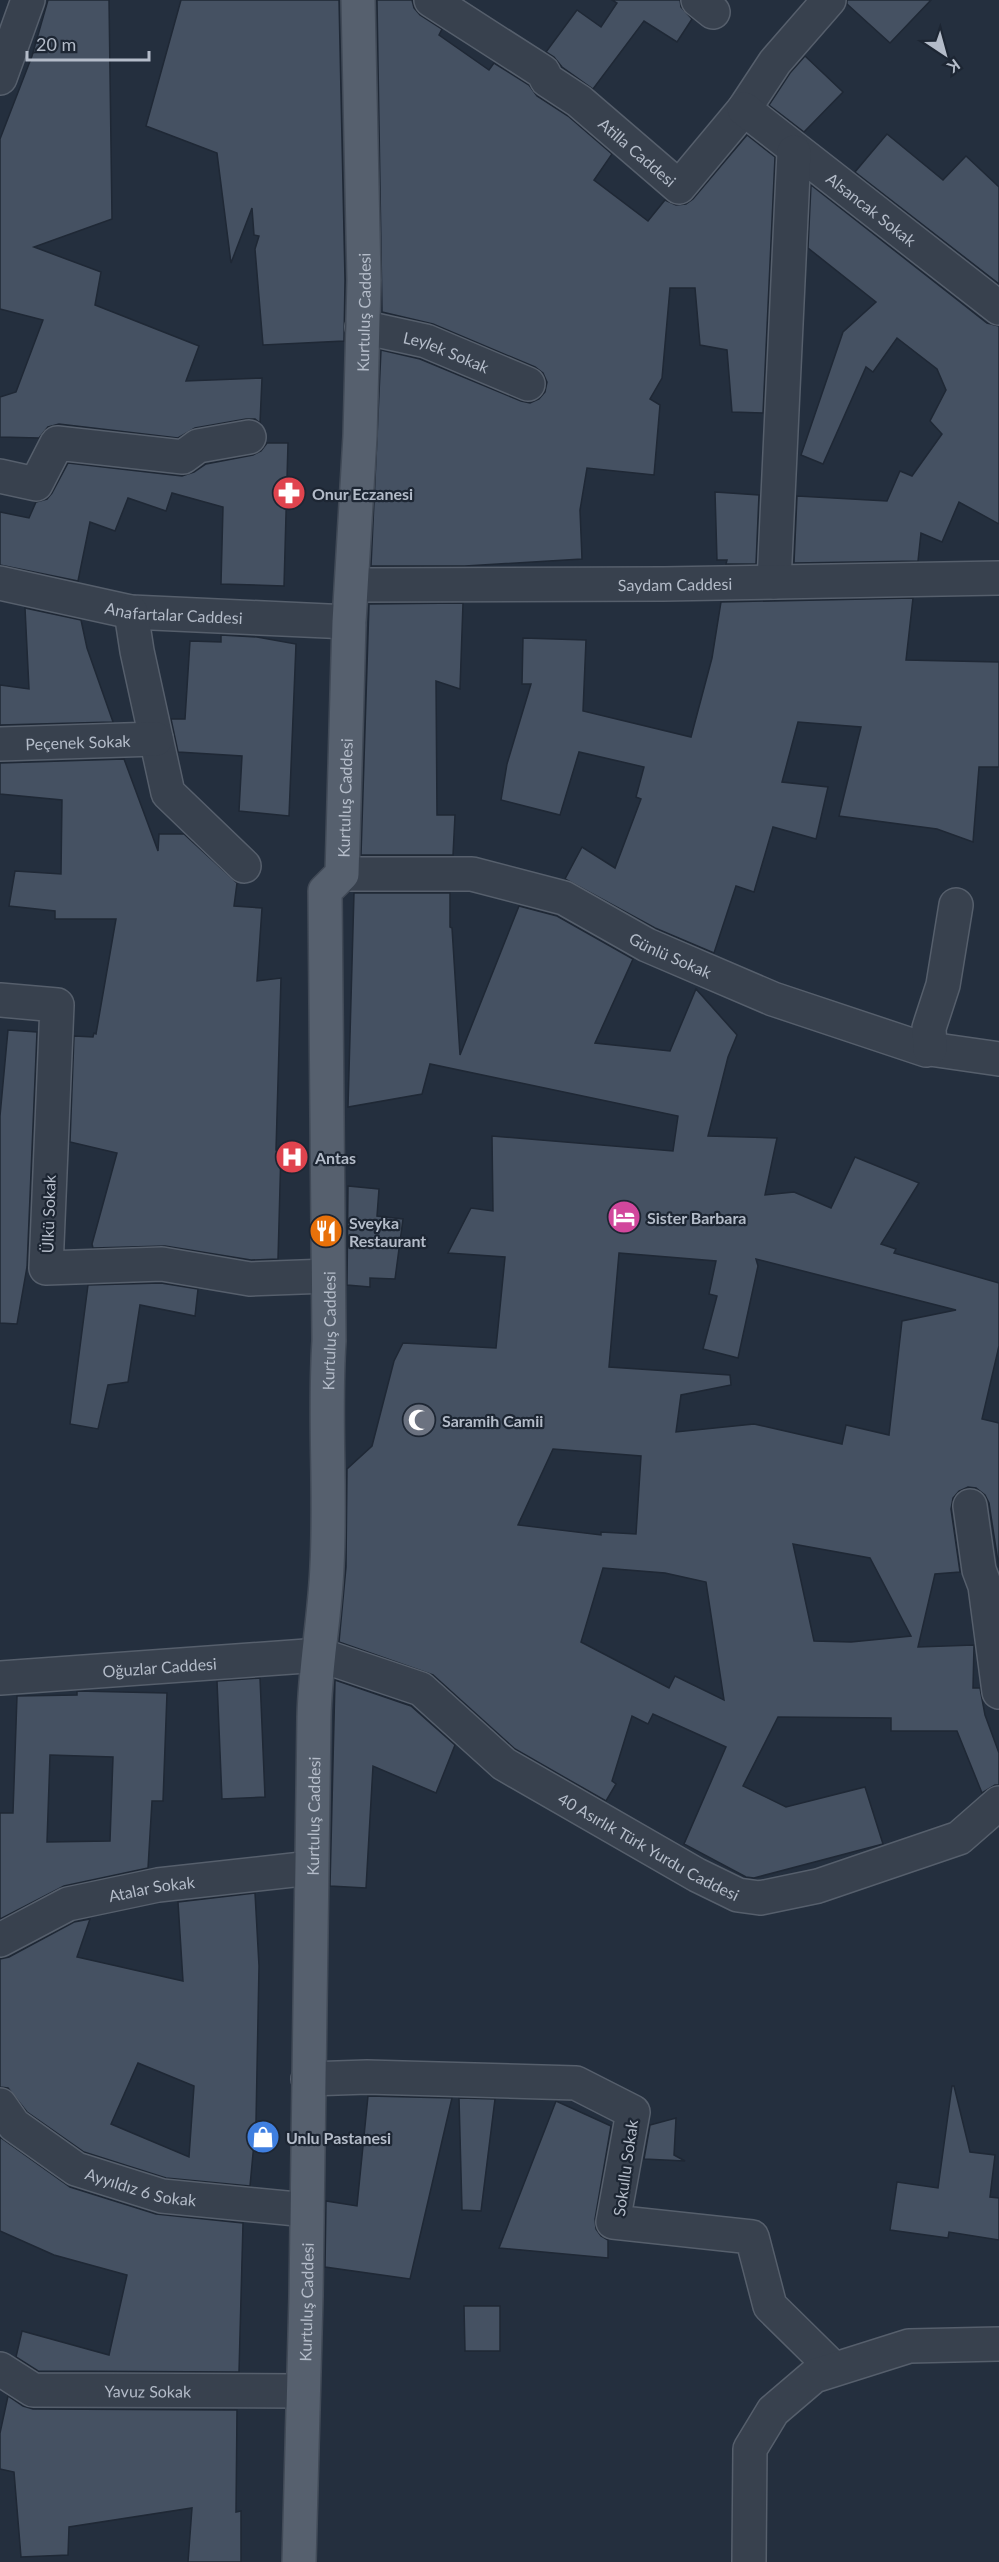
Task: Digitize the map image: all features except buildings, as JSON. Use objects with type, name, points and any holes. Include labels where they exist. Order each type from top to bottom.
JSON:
[{"type":"main road","name":"Kurtuluş Caddesi","points":[[299,2562],[315,1679],[320,1654],[327,1566],[328,1276],[325,891],[342,874],[349,622],[353,585],[364,280],[358,0]]},
{"type":"street","points":[[0,78],[28,0]]},
{"type":"street","name":"Atilla Caddesi","points":[[431,0],[543,72],[547,80],[579,101],[679,187],[744,109],[775,62],[829,0]]},
{"type":"street","name":"Alsancak Sokak","points":[[744,109],[999,308]]},
{"type":"street","points":[[774,582],[794,153]]},
{"type":"street","name":"Leylek Sokak","points":[[362,327],[426,341],[528,384]]},
{"type":"street","points":[[0,476],[36,484],[57,443],[183,457],[198,446],[249,437]]},
{"type":"street","name":"Saydam Caddesi","points":[[353,585],[999,578]]},
{"type":"street","name":"Anafartalar Caddesi","points":[[0,583],[131,612],[349,622]]},
{"type":"street","points":[[131,612],[137,651],[168,793],[244,866]]},
{"type":"street","name":"Peçenek Sokak","points":[[0,744],[156,739]]},
{"type":"street","name":"Günlü Sokak","points":[[342,874],[472,874],[564,898],[647,945],[772,999],[926,1050],[999,1059]]},
{"type":"street","points":[[930,1049],[929,1028],[943,985],[956,905]]},
{"type":"street","name":"Ülkü Sokak","points":[[0,1000],[57,1005],[46,1268],[162,1264],[250,1280],[328,1276]]},
{"type":"street","points":[[970,1506],[979,1570],[985,1586],[999,1692]]},
{"type":"street","name":"Oğuzlar Caddesi","points":[[0,1678],[320,1654]]},
{"type":"street","name":"40 Asırlık Türk Yurdu Caddesi","points":[[320,1654],[421,1689],[504,1764],[697,1875],[738,1895],[760,1898],[818,1886],[958,1838],[999,1803]]},
{"type":"street","name":"Atalar Sokak","points":[[0,1940],[68,1904],[158,1885],[311,1868]]},
{"type":"street","name":"Sokullu Sokak","points":[[308,2079],[367,2077],[576,2083],[633,2112],[614,2222],[752,2237],[770,2306],[834,2370]]},
{"type":"street","name":"Ayyıldız 6 Sokak","points":[[0,2104],[14,2125],[76,2169],[162,2196],[307,2210]]},
{"type":"street","points":[[749,2562],[750,2449],[773,2411],[814,2376],[909,2346],[999,2344]]},
{"type":"street","name":"Yavuz Sokak","points":[[0,2369],[33,2390],[303,2391]]},
{"type":"place","name":"Onur Eczanesi","points":[[289,493]]},
{"type":"place","name":"Antas","points":[[292,1157]]},
{"type":"place","name":"Sister Barbara","points":[[624,1217]]},
{"type":"place","name":"Sveyka Restaurant","points":[[326,1231]]},
{"type":"place","name":"Saramih Camii","points":[[419,1420]]},
{"type":"place","name":"Unlu Pastanesi","points":[[263,2137]]}]
